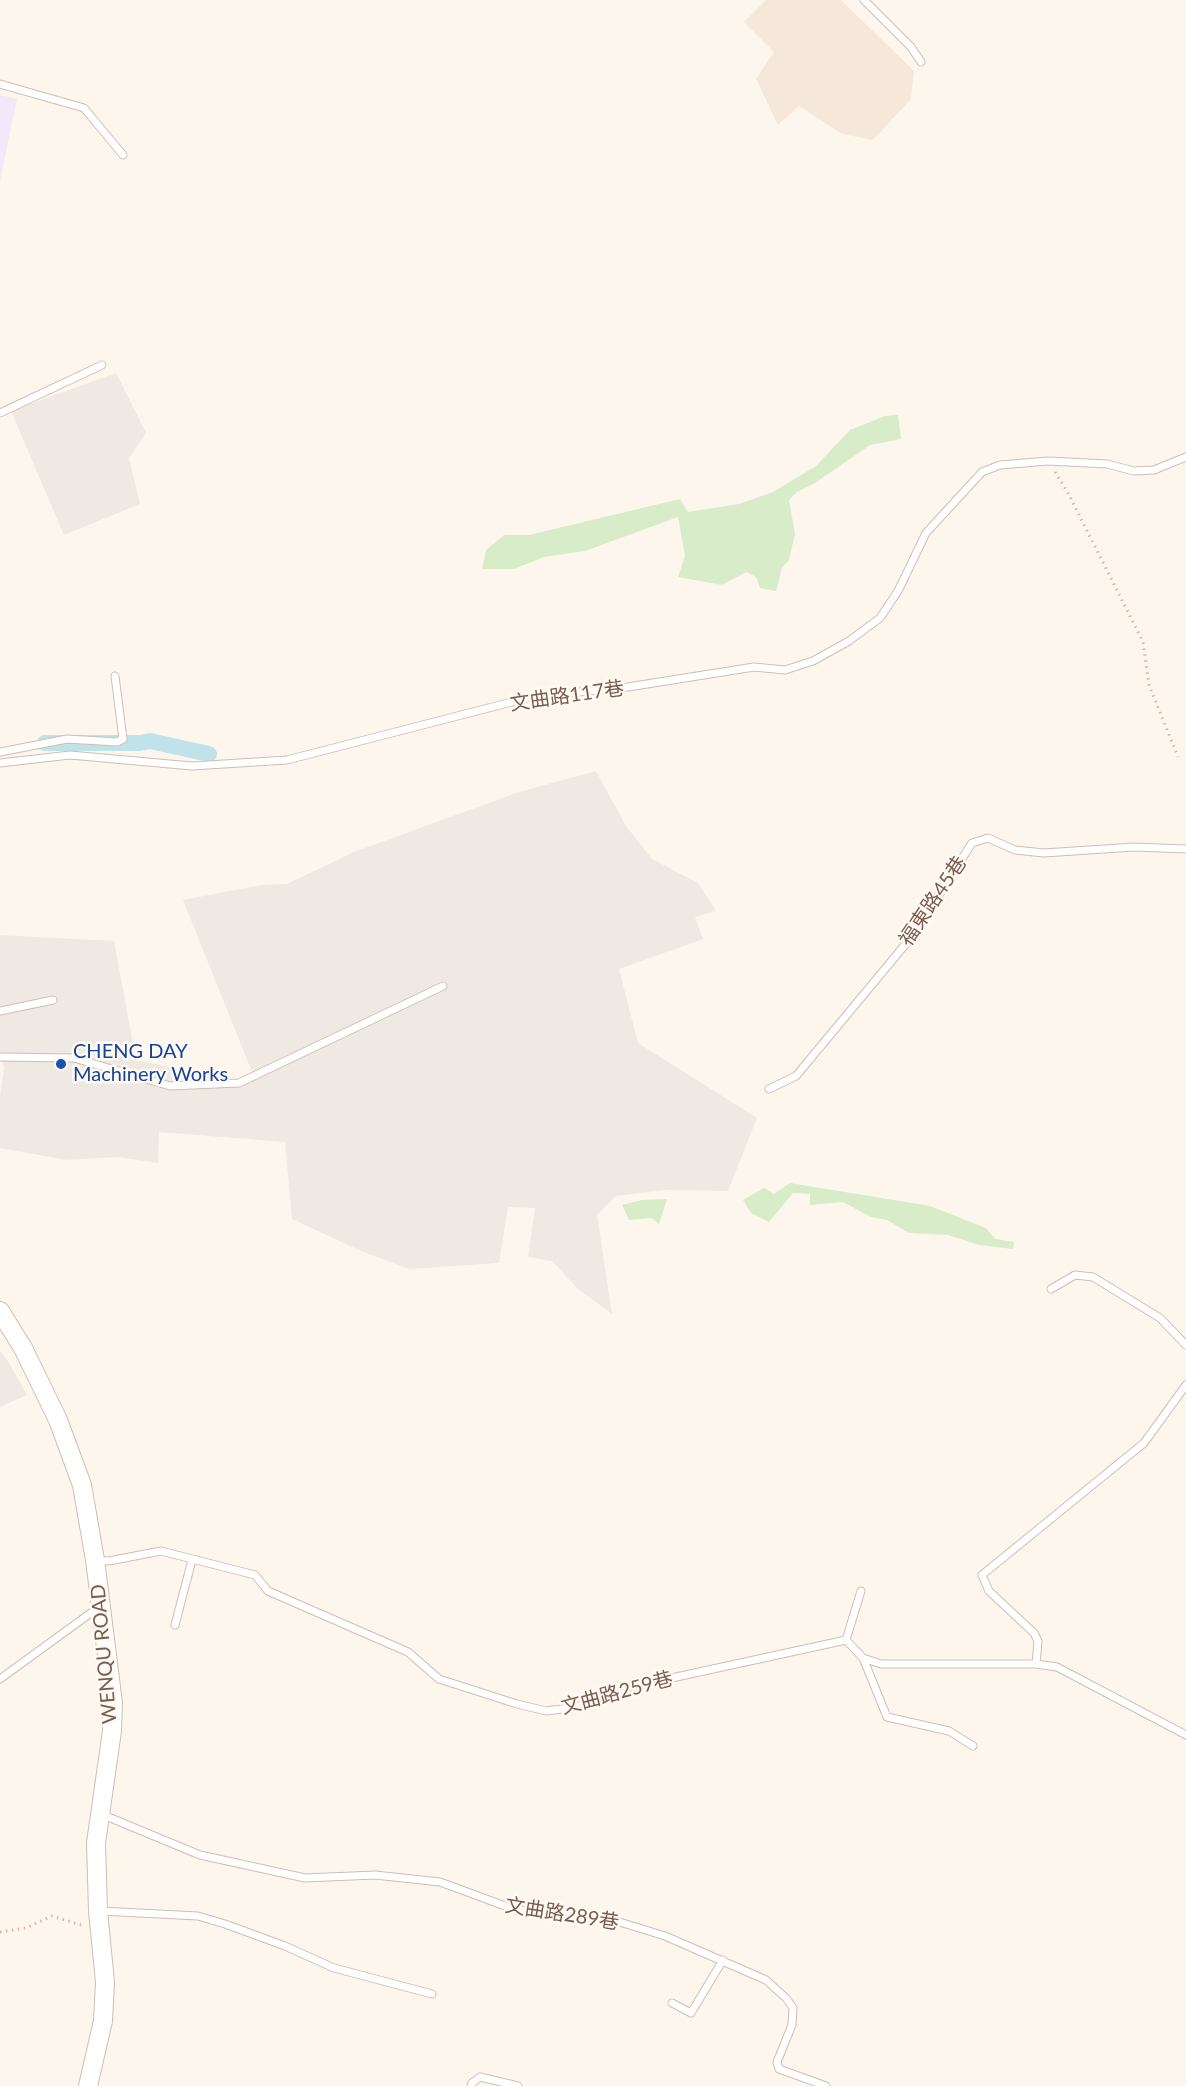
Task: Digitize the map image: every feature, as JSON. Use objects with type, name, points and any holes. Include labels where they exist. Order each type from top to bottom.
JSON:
[{"type":"street","name":"WENQU ROAD","points":[[0,1311],[23,1348],[58,1420],[82,1485],[113,1703],[112,1731],[96,1843],[98,1911],[105,1982],[103,2021],[88,2086]]},
{"type":"lane","points":[[864,0],[911,47],[921,62]]},
{"type":"lane","points":[[0,84],[84,108],[123,155]]},
{"type":"lane","points":[[0,414],[102,365]]},
{"type":"lane","name":"文曲路117巷","points":[[0,763],[70,755],[192,766],[287,760],[531,698],[628,687],[754,667],[785,670],[813,661],[849,641],[880,618],[898,591],[926,533],[982,472],[1000,465],[1048,461],[1107,464],[1134,471],[1154,470],[1186,457]]},
{"type":"lane","points":[[0,752],[67,740],[117,742],[123,740],[115,676]]},
{"type":"lane","name":"福東路45巷","points":[[769,1089],[796,1076],[906,943],[972,843],[988,838],[1015,850],[1044,853],[1134,847],[1186,849]]},
{"type":"lane","points":[[0,1058],[74,1058],[170,1086],[239,1083],[443,986]]},
{"type":"lane","points":[[0,1011],[53,1000]]},
{"type":"lane","points":[[1051,1289],[1075,1275],[1093,1277],[1160,1318],[1186,1345]]},
{"type":"lane","points":[[1036,1664],[1038,1641],[1034,1633],[989,1592],[982,1575],[1144,1443],[1186,1385]]},
{"type":"lane","name":"文曲路259巷","points":[[94,1560],[109,1561],[161,1551],[255,1575],[268,1591],[408,1653],[439,1678],[517,1704],[546,1711],[577,1707],[612,1691],[846,1641]]},
{"type":"lane","points":[[175,1625],[192,1560]]},
{"type":"lane","points":[[861,1591],[846,1641],[863,1658],[886,1717],[949,1731],[973,1746]]},
{"type":"lane","points":[[0,1679],[101,1606]]},
{"type":"lane","points":[[863,1658],[881,1664],[1036,1664],[1057,1667],[1186,1735]]},
{"type":"lane","name":"文曲路289巷","points":[[101,1814],[200,1855],[305,1878],[375,1875],[440,1882],[516,1910],[610,1919],[665,1936],[766,1980],[786,1998],[793,2008],[792,2025],[777,2062],[779,2069],[826,2086]]},
{"type":"lane","points":[[98,1911],[198,1916],[285,1946],[334,1968],[432,1994]]},
{"type":"lane","points":[[672,2003],[692,2013],[723,1960]]},
{"type":"lane","points":[[471,2086],[480,2077],[518,2086]]},
{"type":"path","points":[[1048,461],[1067,491],[1143,642],[1149,686],[1178,758]]},
{"type":"path","points":[[0,1932],[26,1928],[52,1916],[101,1931]]},
{"type":"shaded area","points":[[766,0],[841,0],[914,71],[911,99],[873,140],[842,134],[799,106],[778,125],[756,79],[774,52],[744,22]]},
{"type":"shaded area","points":[[0,95],[17,99],[0,181]]},
{"type":"shaded area","points":[[116,373],[146,433],[129,458],[140,504],[64,535],[11,411]]},
{"type":"shaded area","points":[[596,771],[626,826],[652,859],[698,883],[716,911],[695,917],[703,939],[619,969],[638,1043],[757,1118],[728,1191],[666,1190],[616,1196],[597,1215],[612,1314],[577,1288],[552,1261],[528,1257],[535,1208],[508,1207],[499,1263],[409,1269],[361,1251],[292,1219],[285,1142],[159,1132],[158,1163],[118,1157],[67,1160],[0,1148],[0,1097],[4,1068],[0,1050],[0,935],[114,941],[136,1060],[234,1081],[252,1072],[183,900],[261,885],[287,884],[354,852],[519,792]]},
{"type":"shaded area","points":[[0,1351],[27,1395],[0,1407]]},
{"type":"green space","points":[[898,415],[901,439],[870,445],[815,483],[797,492],[789,500],[795,534],[789,560],[782,568],[776,591],[760,588],[756,577],[746,572],[722,585],[678,577],[685,556],[678,517],[585,551],[544,557],[514,569],[482,569],[486,550],[504,535],[529,535],[680,499],[688,512],[739,504],[773,492],[816,466],[850,430],[885,416]]},
{"type":"green space","points":[[790,1183],[930,1206],[986,1228],[995,1239],[1014,1242],[1013,1249],[979,1245],[948,1235],[909,1233],[887,1220],[871,1217],[843,1202],[810,1205],[810,1194],[793,1193],[769,1222],[751,1213],[743,1200],[764,1188],[774,1194]]},
{"type":"green space","points":[[667,1199],[659,1224],[652,1218],[629,1220],[622,1205],[642,1200]]},
{"type":"waterway","points":[[45,743],[140,743],[150,741],[209,754]]},
{"type":"place","name":"CHENG DAY Machinery Works","points":[[61,1064]]}]
